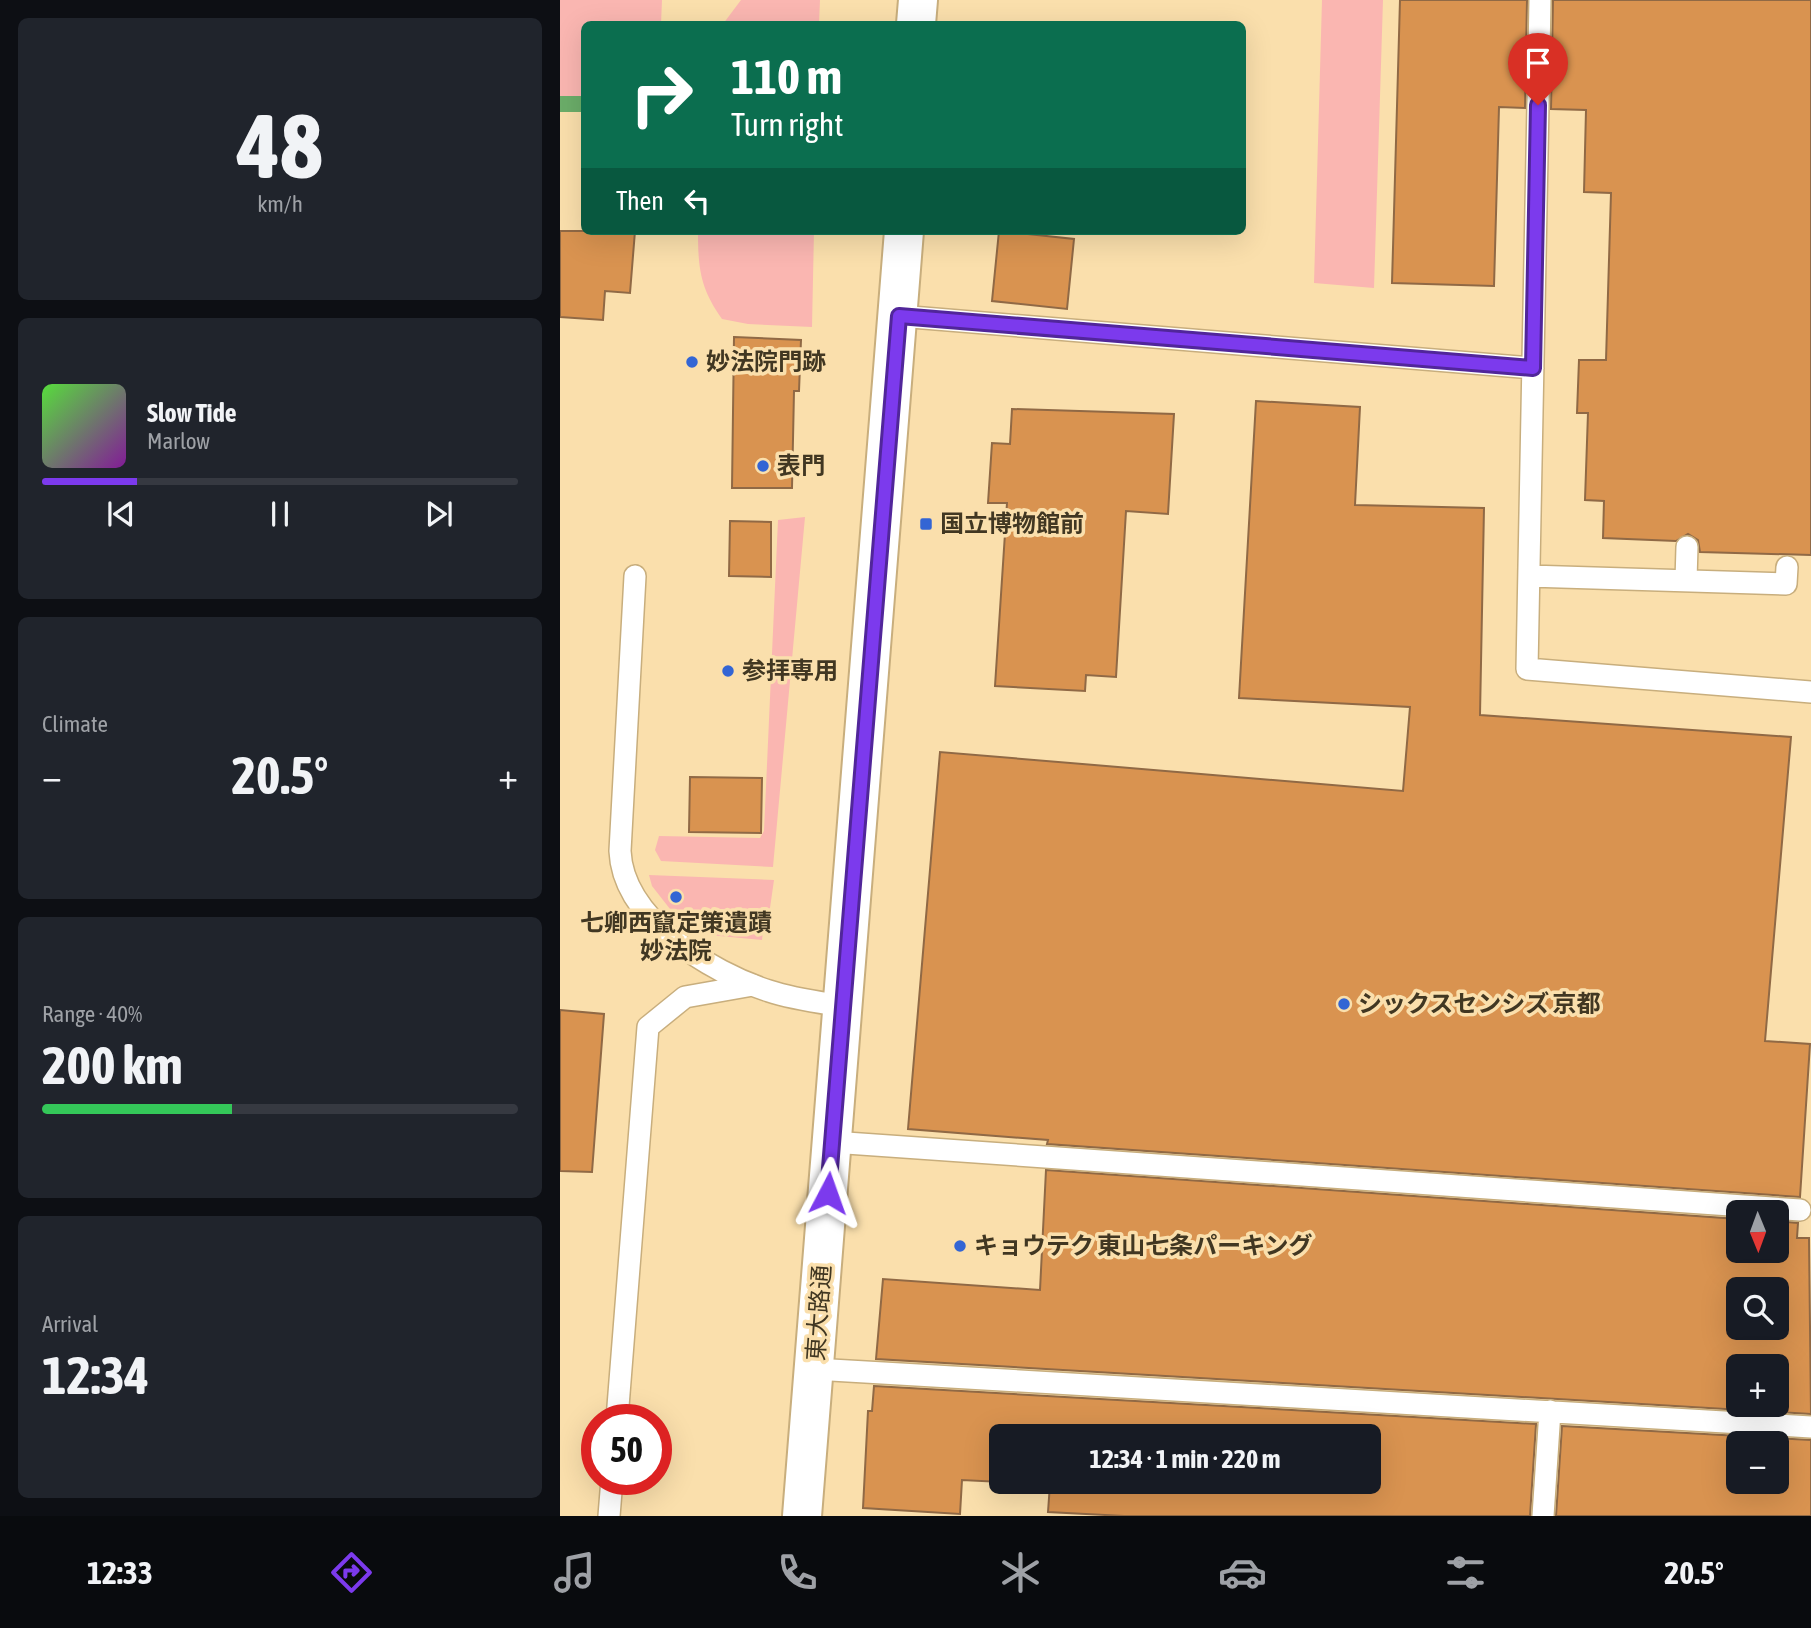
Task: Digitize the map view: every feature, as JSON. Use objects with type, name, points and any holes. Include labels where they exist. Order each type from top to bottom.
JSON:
[{"type":"main road","points":[[916,21],[918,0]]},
{"type":"main road","name":"東大路通","points":[[802,1516],[904,235]]},
{"type":"lane","points":[[1539,0],[1527,669],[1811,692]]},
{"type":"lane","points":[[899,316],[1533,368]]},
{"type":"lane","points":[[1686,580],[1687,547]]},
{"type":"lane","points":[[1529,576],[1786,583],[1787,567]]},
{"type":"lane","points":[[635,576],[621,870],[628,888],[677,941],[721,971],[788,996],[843,1006]]},
{"type":"lane","points":[[618,1404],[648,1027],[685,997],[753,985]]},
{"type":"lane","points":[[832,1142],[1800,1210]]},
{"type":"lane","points":[[814,1369],[1811,1427]]},
{"type":"lane","points":[[1544,1516],[1550,1411]]},
{"type":"lane","points":[[609,1516],[611,1495]]},
{"type":"shaded area","points":[[560,0],[662,0],[661,21],[581,21],[581,108],[560,106]]},
{"type":"shaded area","points":[[741,0],[820,0],[819,21],[725,21]]},
{"type":"shaded area","points":[[1322,0],[1383,0],[1374,288],[1314,283]]},
{"type":"shaded area","points":[[698,235],[814,235],[812,327],[748,324],[722,319],[705,287]]},
{"type":"shaded area","points":[[805,517],[773,867],[661,861],[655,850],[659,836],[760,838],[764,831],[778,520]]},
{"type":"shaded area","points":[[649,875],[774,880],[767,929],[763,931],[762,940],[709,935],[693,928],[670,909],[652,886]]},
{"type":"building","points":[[1400,0],[1527,0],[1525,108],[1499,107],[1494,286],[1392,283]]},
{"type":"building","points":[[1553,0],[1811,0],[1811,555],[1700,552],[1698,540],[1688,534],[1676,541],[1603,538],[1604,501],[1585,500],[1588,413],[1577,413],[1579,360],[1606,360],[1611,193],[1584,192],[1586,110],[1551,109]]},
{"type":"building","points":[[560,231],[581,231],[581,235],[635,235],[630,293],[605,291],[603,320],[560,317]]},
{"type":"building","points":[[999,235],[1074,239],[1067,309],[992,301]]},
{"type":"building","points":[[734,337],[801,340],[799,391],[794,391],[792,488],[732,488]]},
{"type":"building","name":"シックスセンシズ 京都","points":[[1256,401],[1360,407],[1355,505],[1484,508],[1480,715],[1791,737],[1765,1041],[1810,1044],[1800,1197],[1047,1144],[1048,1140],[908,1129],[940,752],[1403,791],[1410,707],[1239,698]]},
{"type":"building","points":[[1012,409],[1174,414],[1168,514],[1126,511],[1116,677],[1086,675],[1085,691],[995,686],[1007,503],[988,503],[992,443],[1010,444]]},
{"type":"building","points":[[730,521],[771,522],[771,577],[729,576]]},
{"type":"building","points":[[690,777],[762,778],[761,833],[689,832]]},
{"type":"building","points":[[560,1010],[604,1014],[592,1172],[560,1171]]},
{"type":"building","points":[[1046,1170],[1726,1218],[1726,1264],[1788,1264],[1789,1222],[1798,1223],[1797,1238],[1809,1238],[1811,1414],[1789,1413],[1789,1354],[1726,1354],[1726,1409],[876,1359],[883,1279],[1040,1290]]},
{"type":"building","points":[[874,1386],[1536,1424],[1530,1516],[1124,1516],[1048,1512],[1049,1494],[1381,1494],[1381,1424],[989,1424],[989,1481],[962,1480],[960,1514],[863,1508],[868,1411],[872,1411]]},
{"type":"building","points":[[1562,1426],[1726,1435],[1726,1494],[1789,1494],[1789,1439],[1811,1440],[1811,1516],[1556,1516]]},
{"type":"waterway","points":[[560,104],[581,104]]},
{"type":"place","name":"妙法院門跡","points":[[692,362]]},
{"type":"place","name":"表門","points":[[763,466]]},
{"type":"place","name":"国立博物館前","points":[[926,524]]},
{"type":"place","name":"参拝専用","points":[[728,671]]},
{"type":"place","name":"七卿西竄定策遺蹟 妙法院","points":[[676,897]]},
{"type":"place","name":"シックスセンシズ 京都","points":[[1344,1004]]},
{"type":"place","name":"キョウテク 東山七条パーキング","points":[[960,1246]]},
{"type":"route","points":[[828,1193],[899,316],[1533,368],[1538,105]]}]
